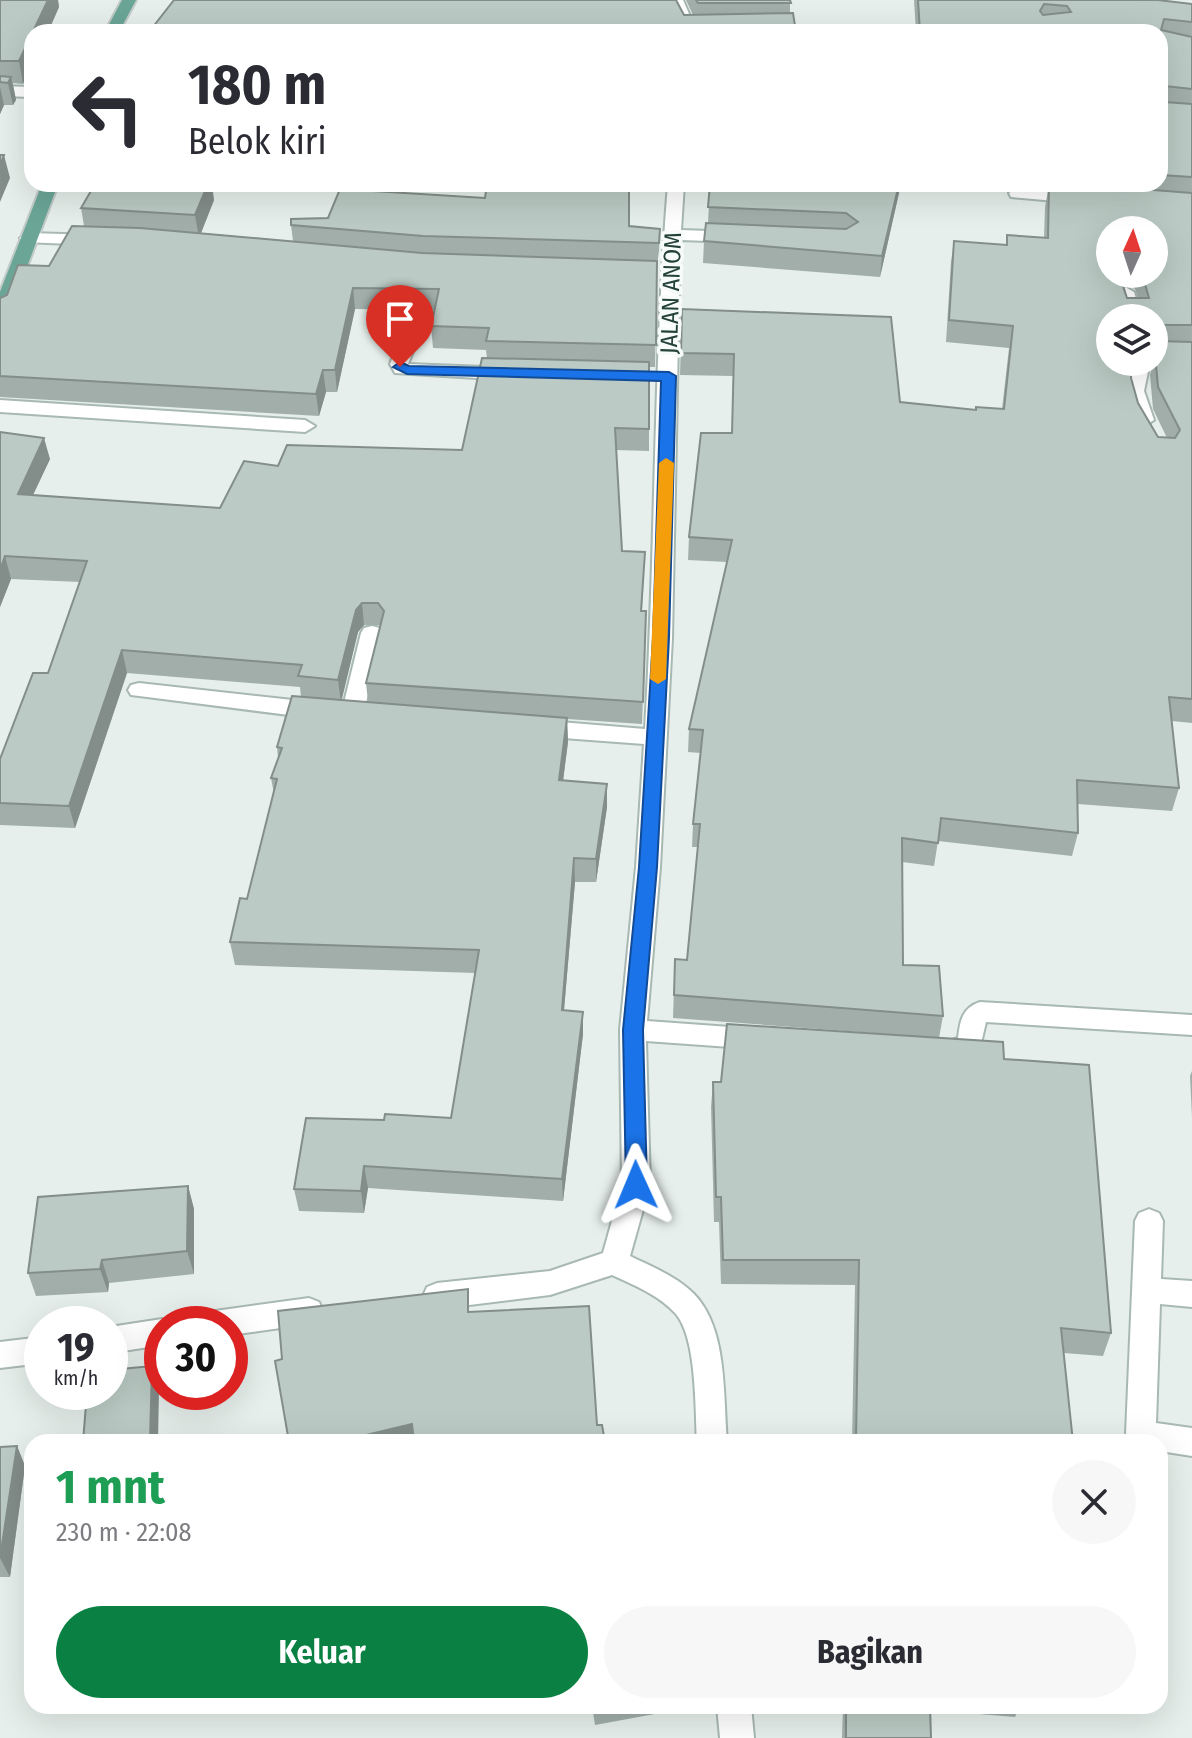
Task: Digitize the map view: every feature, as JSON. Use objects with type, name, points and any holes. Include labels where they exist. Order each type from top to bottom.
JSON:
[{"type":"main road","points":[[116,24],[129,0]]},
{"type":"main road","points":[[0,315],[47,192]]},
{"type":"street","points":[[676,0],[691,24]]},
{"type":"street","points":[[0,91],[24,92]]},
{"type":"street","name":"JALAN ANOM","points":[[614,1262],[628,1222],[636,1185],[633,1030],[648,867],[661,638],[662,376],[658,274],[672,235],[675,192]]},
{"type":"street","points":[[1017,193],[1091,199]]},
{"type":"street","points":[[672,235],[750,238]]},
{"type":"street","points":[[29,238],[115,241]]},
{"type":"street","points":[[1125,292],[1129,304]]},
{"type":"street","points":[[418,316],[399,364],[402,369],[526,374]]},
{"type":"street","points":[[1135,376],[1134,395],[1151,433]]},
{"type":"street","points":[[0,406],[305,426]]},
{"type":"street","points":[[139,690],[360,716],[372,633]]},
{"type":"street","points":[[510,727],[654,737]]},
{"type":"street","points":[[918,1050],[950,1052],[970,1045],[973,1020],[980,1012],[1192,1025]]},
{"type":"street","points":[[633,1030],[775,1040]]},
{"type":"street","points":[[1141,1434],[1149,1221]]},
{"type":"street","points":[[410,1299],[550,1283],[614,1262],[668,1291],[692,1313],[702,1345],[711,1434]]},
{"type":"street","points":[[1146,1290],[1192,1294]]},
{"type":"street","points":[[248,1320],[331,1309]]},
{"type":"street","points":[[0,1355],[24,1352]]},
{"type":"street","points":[[1168,1440],[1192,1442]]},
{"type":"street","points":[[735,1714],[737,1738]]},
{"type":"building","points":[[0,0],[48,0],[37,24],[24,24],[24,50],[19,61],[0,61]]},
{"type":"building","points":[[174,0],[676,0],[684,15],[793,13],[795,24],[155,24]]},
{"type":"building","points":[[696,0],[790,0],[791,3],[698,3]]},
{"type":"building","points":[[918,0],[1158,0],[1192,4],[1192,22],[1164,19],[1163,24],[920,24]],"holes":[[[1044,4],[1067,6],[1071,12],[1043,15],[1040,11]]]},
{"type":"building","points":[[1168,32],[1192,37],[1192,89],[1168,86]]},
{"type":"building","points":[[0,76],[11,77],[8,83],[0,82]]},
{"type":"building","points":[[1168,102],[1192,104],[1192,177],[1168,176]]},
{"type":"building","points":[[90,192],[205,192],[195,215],[81,208]]},
{"type":"building","points":[[339,192],[485,198],[486,192],[629,192],[629,226],[660,229],[659,243],[423,236],[291,225],[291,219],[328,218]]},
{"type":"building","points":[[709,192],[897,192],[882,256],[704,241],[706,223],[846,229],[858,222],[846,213],[708,207]]},
{"type":"building","points":[[1049,192],[1192,193],[1192,325],[1168,325],[1168,304],[1096,304],[1096,376],[1131,376],[1138,403],[1158,437],[1175,438],[1180,430],[1158,387],[1157,376],[1168,376],[1168,341],[1192,342],[1192,699],[1169,697],[1179,788],[1077,780],[1078,833],[941,818],[938,843],[902,838],[903,965],[939,966],[943,1016],[674,995],[675,959],[687,960],[700,824],[693,824],[703,730],[689,729],[732,540],[689,537],[701,433],[732,433],[734,354],[681,353],[682,309],[891,317],[900,402],[976,410],[976,407],[1004,409],[1013,326],[949,320],[954,241],[1007,245],[1007,235],[1048,238]]},
{"type":"building","points":[[72,226],[140,228],[422,253],[657,261],[656,345],[486,341],[489,328],[431,326],[439,289],[353,288],[335,370],[323,370],[316,394],[0,376],[0,298],[7,295],[18,265],[49,266]]},
{"type":"building","points":[[482,358],[649,362],[649,429],[615,428],[622,551],[645,552],[641,611],[646,611],[643,702],[366,683],[384,611],[378,603],[362,603],[356,610],[338,680],[298,676],[302,665],[122,650],[69,806],[0,803],[0,759],[33,673],[48,673],[87,561],[5,556],[0,570],[0,432],[44,438],[18,494],[220,508],[244,461],[278,466],[287,445],[462,450]]},
{"type":"building","points":[[292,696],[567,718],[559,780],[607,784],[596,859],[574,858],[562,1010],[583,1012],[562,1179],[364,1166],[361,1191],[294,1189],[306,1118],[384,1120],[385,1114],[451,1118],[479,950],[230,942],[240,898],[247,899],[277,779],[271,778],[282,748],[277,747]]},
{"type":"building","points":[[727,1024],[1003,1042],[1004,1059],[1089,1065],[1111,1333],[1061,1328],[1072,1434],[856,1434],[859,1260],[723,1260],[721,1197],[716,1197],[713,1082],[721,1082]]},
{"type":"building","points":[[188,1186],[187,1251],[102,1260],[100,1269],[28,1273],[38,1197]]},
{"type":"building","points":[[468,1289],[468,1312],[589,1306],[597,1425],[602,1425],[604,1434],[413,1434],[412,1424],[370,1434],[288,1434],[275,1361],[282,1359],[278,1311]]},
{"type":"building","points":[[144,1367],[144,1410],[151,1410],[150,1434],[84,1434],[86,1410],[128,1410],[128,1368]]},
{"type":"building","points":[[17,1446],[0,1558],[0,1447]]},
{"type":"building","points":[[846,1714],[930,1714],[931,1738],[846,1738]]},
{"type":"slow traffic","points":[[658,679],[666,463]]},
{"type":"route","points":[[400,367],[407,370],[498,374],[669,376],[661,638],[648,867],[633,1030],[636,1185]]}]
